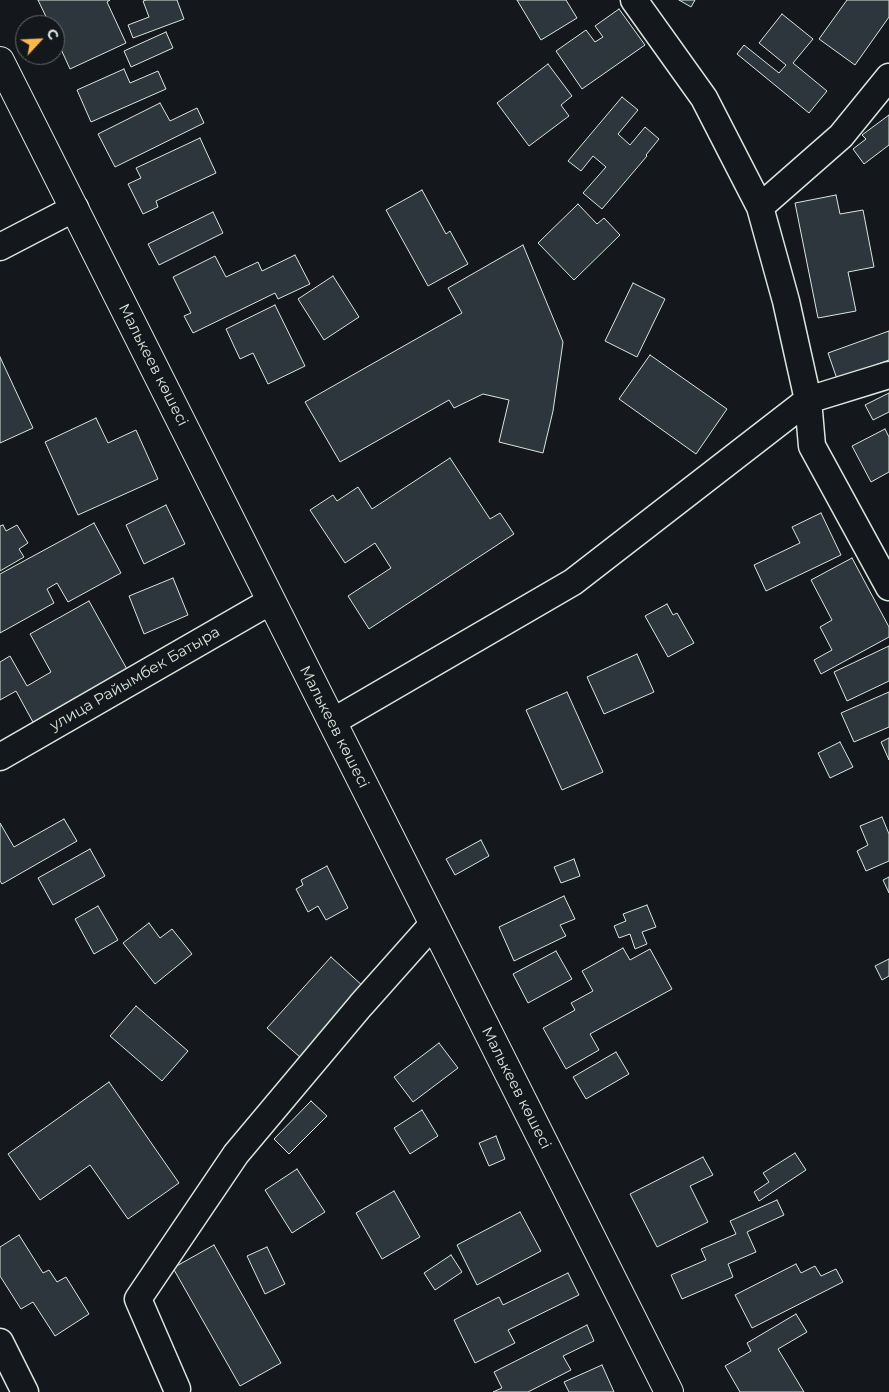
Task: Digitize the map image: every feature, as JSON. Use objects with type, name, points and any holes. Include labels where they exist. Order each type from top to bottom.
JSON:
[{"type":"main road","name":"Малькеев көшесі","points":[[0,61],[669,1392]]},
{"type":"street","points":[[634,0],[704,98],[760,207],[786,301],[808,400],[812,446],[889,586]]},
{"type":"street","points":[[760,207],[840,136],[889,77]]},
{"type":"street","points":[[0,247],[75,208]]},
{"type":"street","points":[[332,722],[573,582],[808,400],[889,375]]},
{"type":"street","name":"улица Райымбек Батыра","points":[[0,757],[271,601]]},
{"type":"street","points":[[177,1389],[138,1299],[236,1154],[361,1004],[433,924]]},
{"type":"street","points":[[0,1342],[25,1392]]},
{"type":"building","points":[[38,0],[110,0],[107,2],[126,43],[70,69],[65,58],[65,15],[45,15]]},
{"type":"building","points":[[177,0],[184,19],[133,38],[128,25],[149,17],[143,1]]},
{"type":"building","points":[[517,0],[566,0],[577,18],[541,40]]},
{"type":"building","points":[[679,0],[695,0],[691,7]]},
{"type":"building","points":[[847,0],[889,0],[889,17],[855,65],[819,39]]},
{"type":"building","points":[[619,9],[645,45],[582,89],[556,51],[586,30],[595,42],[603,37],[595,26]]},
{"type":"building","points":[[782,14],[813,39],[793,63],[827,91],[809,113],[737,54],[744,45],[779,73],[786,65],[759,43]]},
{"type":"building","points":[[166,32],[173,48],[131,67],[124,51]]},
{"type":"building","points":[[548,64],[572,96],[561,105],[569,116],[529,146],[497,103]]},
{"type":"building","points":[[124,69],[130,83],[158,71],[166,89],[91,122],[77,90]]},
{"type":"building","points":[[622,97],[638,110],[618,134],[630,145],[645,127],[659,139],[602,209],[583,193],[606,167],[593,156],[581,171],[568,161]]},
{"type":"building","points":[[160,103],[170,121],[197,108],[204,123],[115,167],[98,134]]},
{"type":"building","points":[[889,115],[889,145],[864,164],[853,149],[866,139],[862,135]]},
{"type":"building","points":[[200,138],[216,173],[156,201],[158,207],[143,214],[128,184],[141,178],[136,168]]},
{"type":"building","points":[[422,190],[446,234],[450,231],[468,264],[428,286],[386,210]]},
{"type":"building","points":[[836,195],[840,214],[863,210],[874,267],[848,272],[856,311],[818,318],[795,203]]},
{"type":"building","points":[[578,204],[597,224],[604,218],[620,235],[574,280],[538,243]]},
{"type":"building","points":[[213,212],[223,233],[159,265],[148,244]]},
{"type":"building","points":[[523,245],[563,342],[553,411],[543,453],[499,442],[509,400],[483,394],[454,408],[449,400],[340,462],[305,402],[462,313],[448,288]]},
{"type":"building","points":[[295,255],[310,284],[278,299],[275,293],[193,333],[184,316],[191,313],[173,277],[215,256],[226,277],[258,262],[262,271]]},
{"type":"building","points":[[333,276],[359,317],[324,340],[298,299]]},
{"type":"building","points":[[633,283],[665,299],[637,357],[605,341]]},
{"type":"building","points":[[275,305],[305,366],[268,384],[253,353],[240,359],[226,329]]},
{"type":"building","points":[[889,331],[889,360],[837,379],[828,353]]},
{"type":"building","points":[[650,355],[727,409],[696,454],[619,399]]},
{"type":"building","points":[[0,357],[33,428],[0,443]]},
{"type":"building","points":[[889,393],[889,412],[873,420],[865,405]]},
{"type":"building","points":[[96,418],[108,443],[136,430],[158,479],[78,515],[45,442]]},
{"type":"building","points":[[885,429],[889,437],[889,472],[871,482],[852,446]]},
{"type":"building","points":[[450,458],[490,519],[500,513],[514,534],[369,629],[348,596],[391,568],[375,543],[345,563],[310,510],[333,495],[337,501],[358,487],[372,509]]},
{"type":"building","points":[[166,505],[185,544],[144,564],[126,525]]},
{"type":"building","points":[[821,513],[841,555],[766,591],[754,565],[800,543],[792,527]]},
{"type":"building","points":[[94,523],[121,573],[68,602],[57,583],[47,589],[54,603],[0,633],[0,574]]},
{"type":"building","points":[[3,525],[6,531],[17,525],[28,543],[19,549],[24,557],[0,571],[0,526]]},
{"type":"building","points":[[852,558],[889,627],[889,637],[821,674],[814,660],[832,650],[820,627],[832,620],[811,580]]},
{"type":"building","points":[[173,578],[188,615],[144,634],[129,596]]},
{"type":"building","points":[[89,601],[128,671],[34,724],[16,691],[0,700],[0,662],[10,656],[27,686],[51,672],[30,634]]},
{"type":"building","points":[[667,604],[673,615],[677,613],[694,643],[668,657],[645,616]]},
{"type":"building","points":[[889,646],[889,681],[847,701],[834,672]]},
{"type":"building","points":[[637,654],[654,692],[604,714],[587,677]]},
{"type":"building","points":[[567,692],[603,772],[562,790],[526,710]]},
{"type":"building","points":[[889,692],[889,727],[854,742],[841,713]]},
{"type":"building","points":[[889,738],[889,760],[881,742]]},
{"type":"building","points":[[840,742],[853,767],[830,778],[818,753]]},
{"type":"building","points":[[882,817],[889,834],[889,861],[866,871],[857,851],[868,845],[860,826]]},
{"type":"building","points":[[64,819],[77,841],[2,884],[0,881],[0,823],[14,847]]},
{"type":"building","points":[[481,840],[489,856],[455,875],[446,859]]},
{"type":"building","points":[[90,849],[105,876],[53,905],[38,878]]},
{"type":"building","points":[[574,859],[580,876],[561,883],[554,867]]},
{"type":"building","points":[[327,866],[348,908],[326,920],[318,906],[308,912],[296,889],[303,885],[301,880]]},
{"type":"building","points":[[889,877],[889,893],[883,880]]},
{"type":"building","points":[[564,896],[575,919],[560,925],[566,936],[514,961],[499,927]]},
{"type":"building","points":[[647,905],[656,927],[642,932],[647,944],[635,949],[630,934],[619,938],[614,926],[626,921],[623,914]]},
{"type":"building","points":[[98,906],[118,940],[94,954],[75,919]]},
{"type":"building","points":[[149,923],[160,938],[172,929],[192,954],[155,984],[123,943]]},
{"type":"building","points":[[623,948],[630,960],[650,949],[672,989],[590,1034],[599,1050],[566,1069],[543,1028],[575,1010],[571,1003],[593,991],[582,971]]},
{"type":"building","points":[[556,951],[572,979],[528,1003],[513,974]]},
{"type":"building","points":[[331,957],[364,987],[301,1058],[267,1028]]},
{"type":"building","points":[[889,959],[889,976],[882,980],[875,966]]},
{"type":"building","points":[[136,1006],[188,1051],[162,1081],[110,1036]]},
{"type":"building","points":[[439,1043],[458,1068],[413,1102],[394,1077]]},
{"type":"building","points":[[616,1052],[629,1074],[586,1099],[573,1077]]},
{"type":"building","points":[[109,1082],[179,1183],[128,1219],[90,1165],[40,1200],[8,1154]]},
{"type":"building","points":[[311,1101],[327,1116],[289,1154],[274,1139]]},
{"type":"building","points":[[422,1110],[438,1136],[410,1154],[394,1128]]},
{"type":"building","points":[[496,1136],[505,1159],[489,1166],[479,1143]]},
{"type":"building","points":[[795,1153],[806,1170],[759,1201],[754,1192],[769,1182],[763,1173]]},
{"type":"building","points":[[703,1157],[713,1175],[690,1186],[708,1222],[657,1247],[630,1194]]},
{"type":"building","points":[[297,1169],[325,1212],[292,1233],[265,1190]]},
{"type":"building","points":[[394,1191],[420,1237],[382,1259],[356,1213]]},
{"type":"building","points":[[777,1200],[784,1215],[747,1232],[756,1252],[728,1264],[733,1277],[682,1299],[671,1275],[706,1260],[701,1249],[736,1234],[730,1221]]},
{"type":"building","points":[[520,1212],[541,1251],[477,1285],[457,1245]]},
{"type":"building","points":[[19,1235],[43,1273],[49,1270],[57,1282],[66,1277],[89,1314],[55,1336],[33,1302],[21,1309],[0,1276],[0,1247]]},
{"type":"building","points":[[214,1245],[281,1363],[240,1386],[173,1268]]},
{"type":"building","points":[[267,1247],[285,1284],[265,1294],[247,1256]]},
{"type":"building","points":[[451,1255],[462,1272],[435,1290],[424,1273]]},
{"type":"building","points":[[796,1264],[801,1273],[815,1266],[821,1276],[836,1269],[843,1282],[752,1328],[735,1295]]},
{"type":"building","points":[[568,1273],[579,1295],[508,1330],[515,1343],[475,1363],[454,1320],[499,1297],[503,1305]]},
{"type":"building","points":[[796,1314],[807,1332],[778,1349],[804,1392],[740,1392],[725,1366],[751,1351],[747,1343]]},
{"type":"building","points":[[587,1325],[594,1341],[563,1356],[571,1370],[528,1392],[493,1392],[502,1388],[494,1372]]},
{"type":"building","points":[[602,1365],[614,1392],[569,1392],[564,1382]]}]
